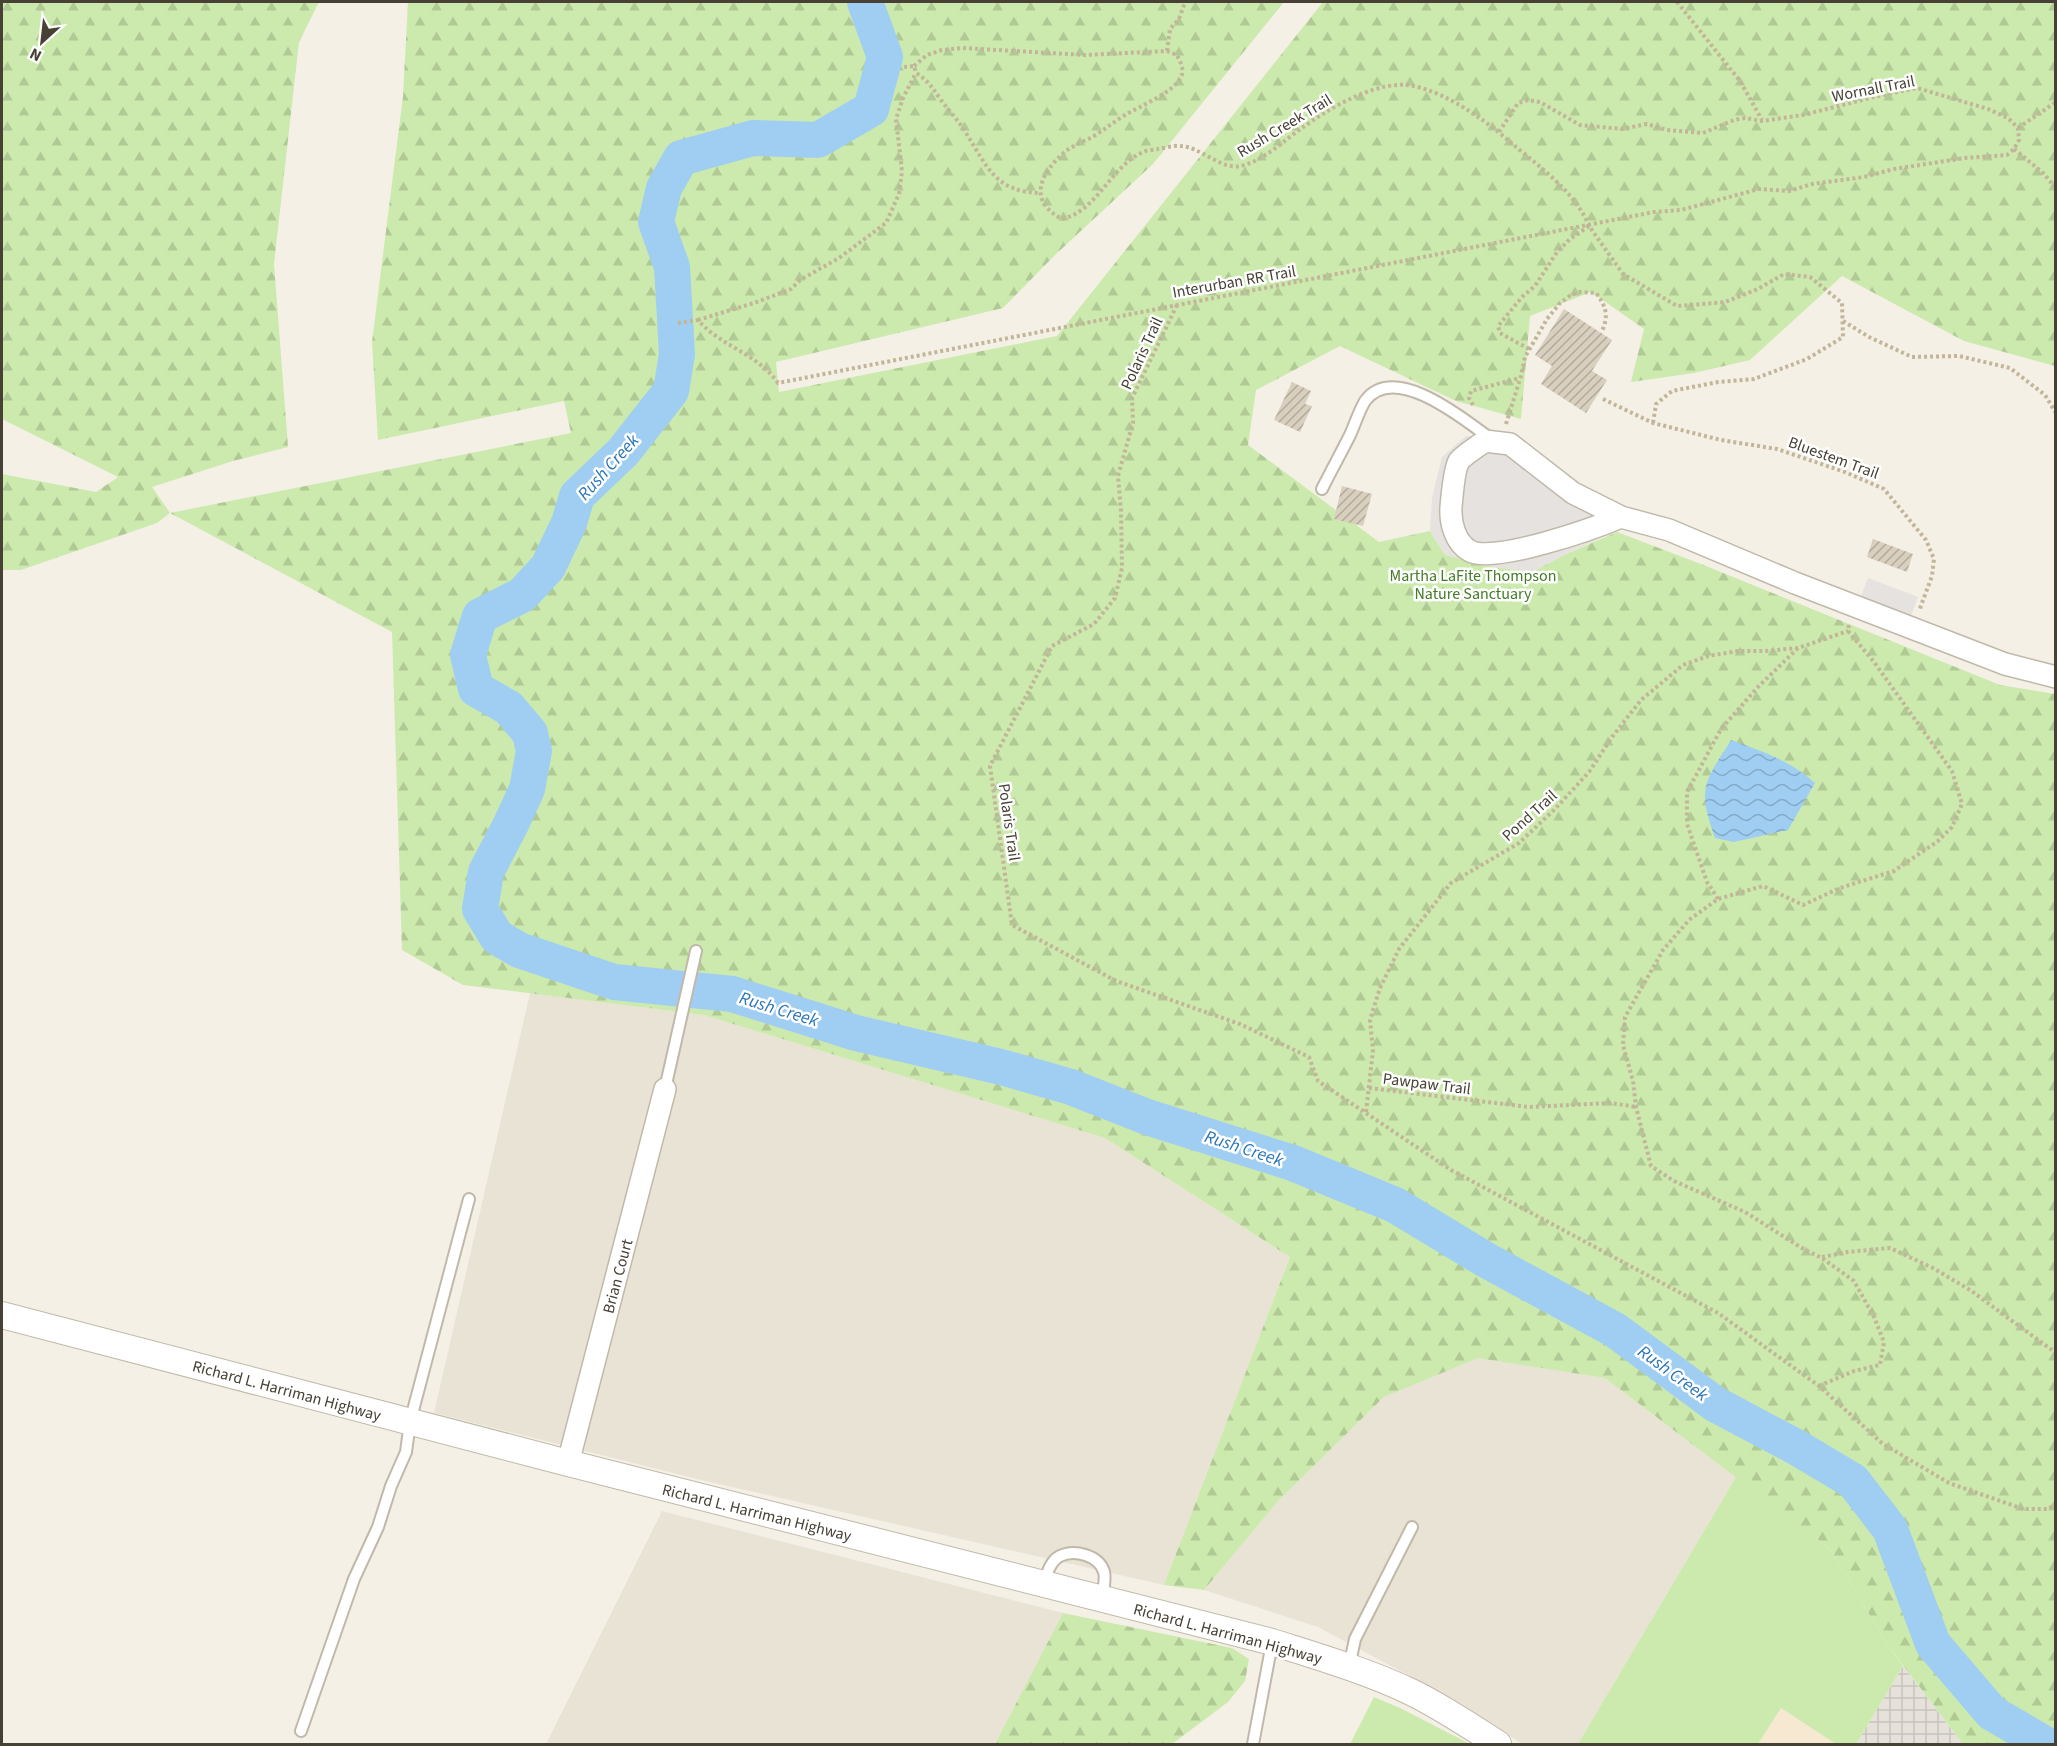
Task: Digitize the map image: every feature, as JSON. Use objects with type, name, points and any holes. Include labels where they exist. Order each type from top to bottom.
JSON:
[{"type":"street","points":[[1621,517],[1572,535],[1524,548],[1491,553],[1470,552],[1456,538],[1450,514],[1459,462],[1485,441],[1510,444],[1573,493],[1621,517],[1669,530],[1795,583],[2005,664],[2055,677]]},
{"type":"street","name":"Brian Court","points":[[568,1463],[666,1089]]},
{"type":"street","name":"Richard L. Harriman Highway","points":[[2,1315],[568,1463],[1272,1642],[1349,1667],[1411,1692],[1444,1709],[1498,1744]]},
{"type":"lane","points":[[1322,489],[1365,401],[1376,391],[1394,387],[1422,394],[1455,412],[1499,443]]},
{"type":"lane","points":[[666,1089],[696,951]]},
{"type":"lane","points":[[301,1731],[354,1579],[378,1527],[391,1485],[406,1452],[410,1422],[469,1199]]},
{"type":"lane","points":[[1349,1667],[1355,1639],[1412,1527]]},
{"type":"lane","points":[[1043,1585],[1050,1565],[1059,1556],[1073,1553],[1088,1556],[1099,1563],[1105,1573],[1102,1600]]},
{"type":"lane","points":[[1253,1744],[1272,1642]]},
{"type":"path","points":[[1167,51],[1170,29],[1179,19],[1185,2]]},
{"type":"path","points":[[1677,2],[1740,81],[1762,121]]},
{"type":"path","points":[[904,67],[914,66],[927,55],[942,50],[963,48],[1085,55],[1167,51],[1177,55],[1183,68],[1182,76],[1155,99],[1067,150],[1046,172],[1040,193],[1026,193],[1011,189],[993,175],[926,79],[916,74]]},
{"type":"path","points":[[678,323],[699,320],[791,289],[800,280],[839,258],[886,223],[899,194],[902,171],[896,119],[903,98],[916,74],[914,66]]},
{"type":"path","name":"Rush Creek Trail","points":[[1040,193],[1049,213],[1062,219],[1074,216],[1087,206],[1117,172],[1141,152],[1181,146],[1237,167],[1251,163],[1334,108],[1360,95],[1397,85],[1415,86],[1440,95],[1499,132]]},
{"type":"path","name":"Wornall Trail","points":[[1499,132],[1518,103],[1528,100],[1540,102],[1580,125],[1622,129],[1647,124],[1667,130],[1703,133],[1734,120],[1745,118],[1762,121],[1803,115],[1917,88],[1988,109],[2008,118],[2018,128]]},
{"type":"path","points":[[1529,349],[1500,333],[1498,326],[1523,296],[1535,286],[1557,252],[1570,239],[1589,226],[1654,212],[1681,210],[1759,189],[1789,192],[1812,184],[1864,177],[1894,169],[1965,158],[2007,155],[2019,140],[2018,128],[2055,102]]},
{"type":"path","points":[[1499,132],[1560,186],[1584,214],[1589,226],[1623,274],[1677,306],[1725,302],[1758,289],[1784,274],[1810,277],[1842,303],[1843,338],[1807,359],[1754,379],[1718,382],[1672,391],[1656,404],[1653,423]]},
{"type":"path","points":[[2014,148],[2043,173],[2055,188]]},
{"type":"path","name":"Interurban RR Trail","points":[[699,320],[709,332],[750,355],[771,372],[778,383],[1589,226]]},
{"type":"path","points":[[1499,443],[1525,357],[1560,303],[1580,292],[1596,293],[1604,303],[1607,321],[1602,331]]},
{"type":"path","name":"Polaris Trail","points":[[1177,304],[1132,398],[1132,423],[1118,476],[1122,568],[1115,598],[1094,624],[1052,646],[990,766],[1012,925],[1116,981],[1240,1024],[1309,1057],[1318,1081],[1366,1112]]},
{"type":"path","points":[[1843,321],[1869,337],[1912,357],[1959,356],[2010,368],[2045,395],[2055,413]]},
{"type":"path","points":[[1478,409],[1471,404],[1469,398],[1471,391],[1520,378]]},
{"type":"path","name":"Bluestem Trail","points":[[1603,399],[1653,423],[1721,440],[1777,449],[1845,472],[1884,489],[1926,540],[1934,559],[1932,576],[1912,629]]},
{"type":"path","points":[[1819,1386],[1854,1371],[1880,1365],[1884,1342],[1874,1317],[1854,1281],[1822,1258],[1805,1250],[1745,1212],[1674,1182],[1651,1166],[1623,1045],[1625,1017],[1663,950],[1689,920],[1718,899],[1763,886],[1803,905],[1840,888],[1894,871],[1938,841],[1952,827],[1962,804],[1952,771],[1874,662],[1848,631],[1852,605]]},
{"type":"path","name":"Pond Trail","points":[[1369,1088],[1373,1051],[1370,1020],[1380,988],[1399,949],[1451,883],[1520,843],[1555,809],[1589,772],[1612,737],[1641,700],[1683,665],[1708,656],[1738,651],[1798,648],[1848,631]]},
{"type":"path","name":"Pond Trail","points":[[1718,899],[1707,882],[1687,825],[1687,792],[1721,729],[1758,687],[1798,648]]},
{"type":"path","name":"Pawpaw Trail","points":[[1366,1112],[1369,1088],[1529,1107],[1611,1103],[1636,1107]]},
{"type":"path","points":[[1366,1112],[1451,1170],[1718,1313],[1819,1386],[1883,1444],[1949,1483],[2023,1509],[2048,1509],[2055,1504]]},
{"type":"path","points":[[1822,1258],[1848,1252],[1890,1248],[1933,1268],[1970,1290],[2055,1353]]},
{"type":"shaded area","points":[[1466,436],[1487,437],[1555,467],[1620,510],[1607,535],[1532,572],[1492,567],[1445,555],[1430,531],[1432,498],[1442,457]]},
{"type":"shaded area","points":[[1868,578],[1918,597],[1907,627],[1857,607]]},
{"type":"shaded area","points":[[530,993],[704,1015],[1105,1138],[1290,1257],[1164,1585],[701,1480],[434,1413]]},
{"type":"shaded area","points":[[1478,1357],[1605,1378],[1736,1477],[1578,1744],[1522,1744],[1464,1705],[1318,1627],[1204,1590],[1279,1500],[1384,1397]]},
{"type":"shaded area","points":[[662,1511],[1063,1613],[995,1744],[546,1744]]},
{"type":"shaded area","points":[[1903,1666],[1963,1744],[1856,1744]]},
{"type":"shaded area","points":[[1781,1708],[1836,1744],[1758,1744]]},
{"type":"green space","points":[[2,2],[319,2],[299,42],[274,264],[288,447],[233,461],[152,487],[170,513],[157,523],[21,570],[2,570],[2,474],[96,492],[118,477],[2,419]]},
{"type":"green space","name":"Martha LaFite Thompson Nature Sanctuary","points":[[408,2],[1284,2],[1153,164],[1055,255],[1003,308],[776,362],[779,392],[1057,336],[1323,2],[2055,2],[2055,366],[1964,341],[1842,276],[1750,360],[1694,373],[1631,382],[1644,329],[1591,292],[1530,316],[1521,419],[1456,401],[1340,346],[1256,390],[1248,445],[1379,542],[1430,531],[1445,555],[1532,572],[1617,532],[2000,685],[2055,694],[2055,1744],[1963,1744],[1889,1647],[1829,1548],[1605,1378],[1478,1358],[1384,1397],[1279,1500],[1204,1590],[1164,1585],[1290,1257],[1105,1138],[704,1015],[463,985],[402,950],[392,632],[170,513],[571,433],[564,401],[378,440],[372,342],[403,96]]},
{"type":"green space","points":[[1736,1477],[1829,1548],[1903,1666],[1856,1744],[1836,1744],[1781,1708],[1758,1744],[1578,1744]]},
{"type":"green space","points":[[1063,1613],[1232,1648],[1249,1659],[1245,1681],[1228,1702],[1172,1744],[995,1744]]},
{"type":"green space","points":[[1374,1697],[1400,1708],[1470,1744],[1350,1744]]},
{"type":"water","points":[[1731,740],[1786,763],[1815,783],[1788,830],[1734,842],[1715,838],[1706,806],[1705,792],[1714,768]]},
{"type":"building","points":[[1564,309],[1612,340],[1592,371],[1607,380],[1586,413],[1541,384],[1552,366],[1535,355]]},
{"type":"building","points":[[1292,382],[1311,391],[1305,404],[1312,406],[1300,432],[1274,420]]},
{"type":"building","points":[[1342,486],[1372,494],[1363,526],[1334,519]]},
{"type":"building","points":[[1873,539],[1913,554],[1907,572],[1867,557]]},
{"type":"waterway","name":"Rush Creek","points":[[865,2],[885,57],[871,109],[818,140],[753,138],[681,158],[664,188],[656,222],[672,267],[677,354],[671,391],[623,452],[577,496],[569,523],[548,567],[522,595],[480,616],[468,655],[476,689],[509,708],[530,733],[534,751],[527,789],[486,872],[480,909],[497,937],[519,950],[614,982],[732,994],[856,1033],[1001,1067],[1071,1087],[1147,1117],[1293,1163],[1395,1205],[1486,1260],[1615,1330],[1715,1404],[1796,1447],[1853,1481],[1890,1529],[1933,1644],[1992,1713],[2045,1744]]}]
